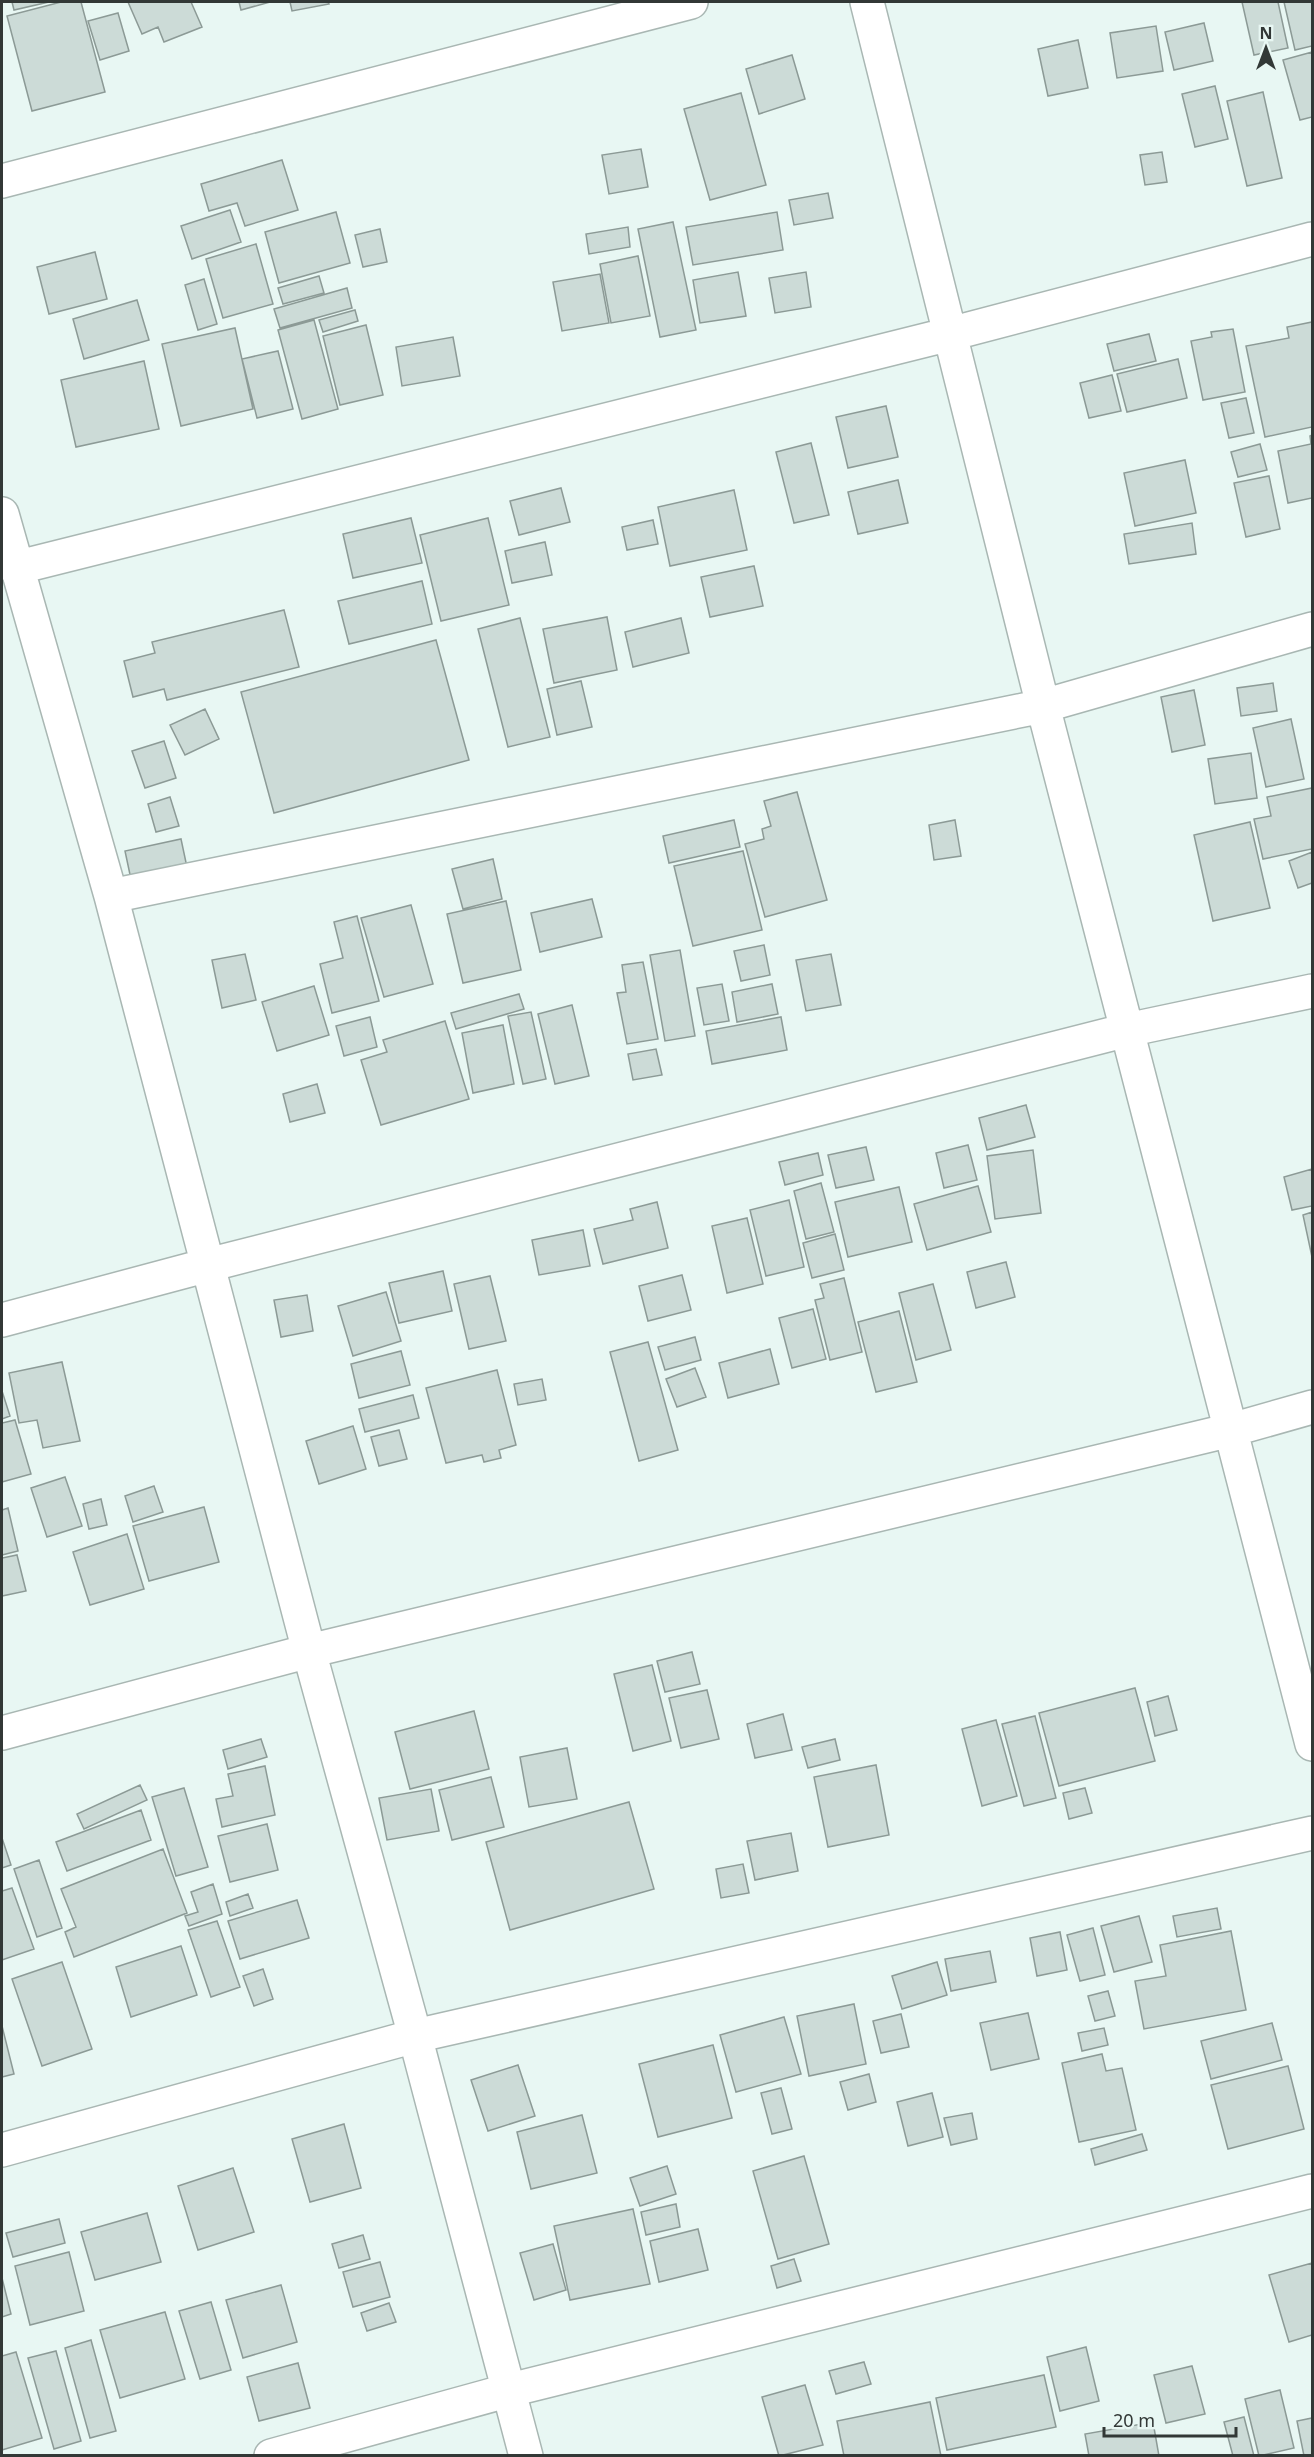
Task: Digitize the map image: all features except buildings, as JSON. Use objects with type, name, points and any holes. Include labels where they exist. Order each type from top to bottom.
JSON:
[{"type":"street","points":[[2,181],[691,2]]},
{"type":"street","points":[[867,2],[1043,706],[1312,1744]]},
{"type":"street","points":[[15,568],[950,334],[1312,239]]},
{"type":"street","points":[[2,514],[15,568],[111,896],[309,1652],[415,2036],[526,2456]]},
{"type":"street","points":[[111,896],[1043,706],[1312,629]]},
{"type":"street","points":[[2,1320],[208,1265],[1127,1030],[1312,991]]},
{"type":"street","points":[[2,1733],[309,1652],[1231,1430],[1312,1407]]},
{"type":"street","points":[[2,2150],[415,2036],[1312,1833]]},
{"type":"street","points":[[271,2456],[510,2390],[1312,2191]]}]
